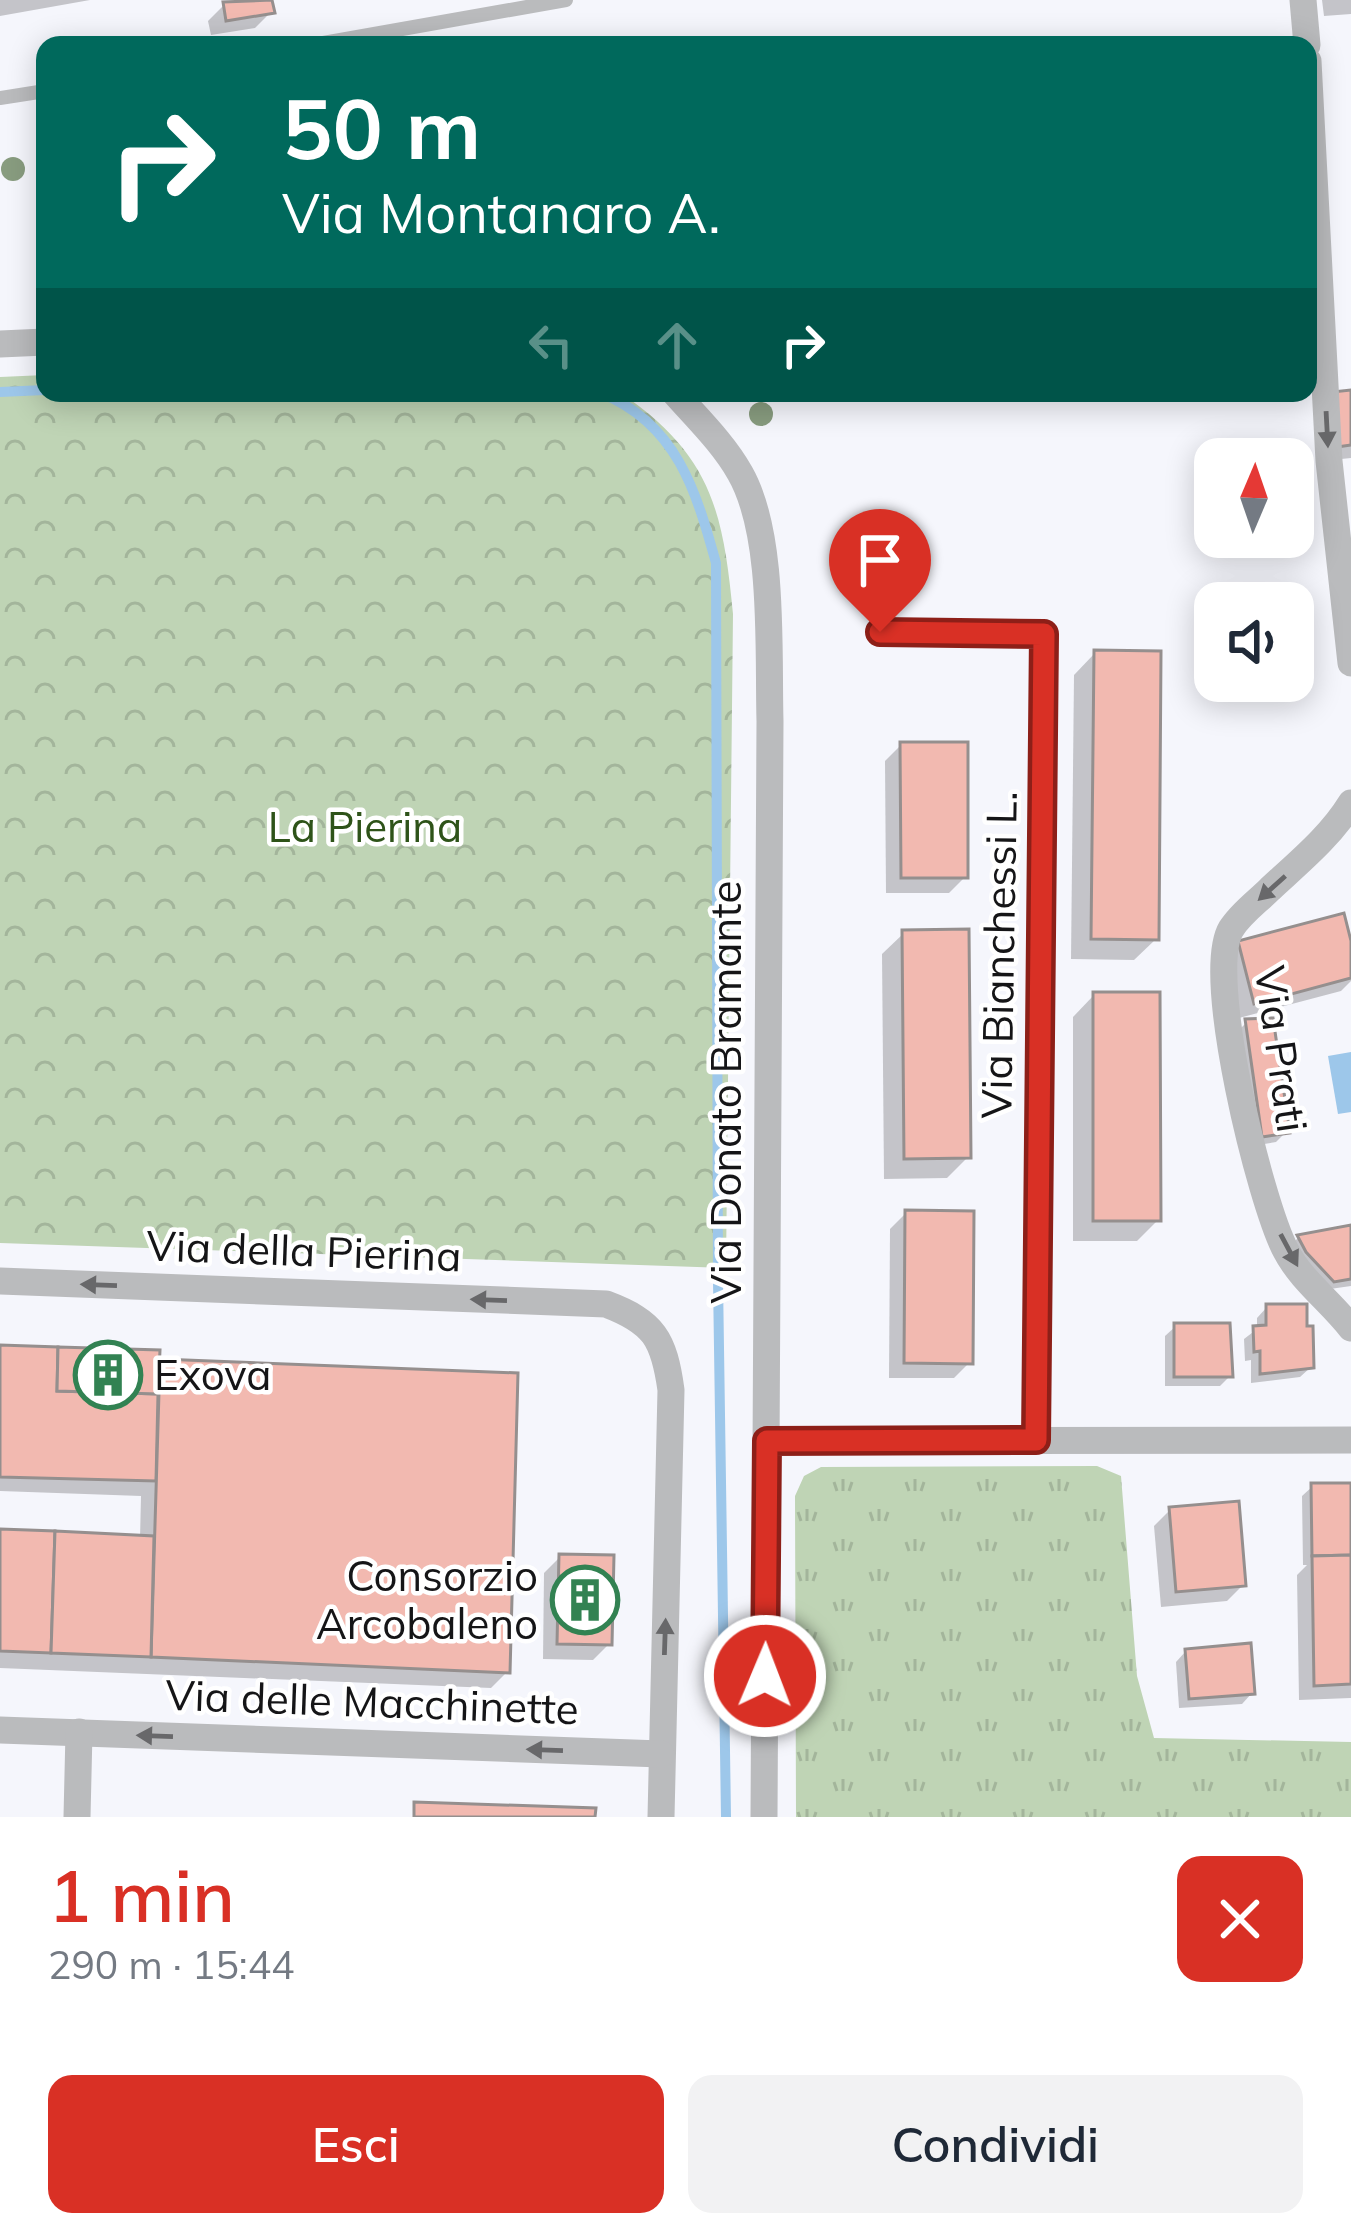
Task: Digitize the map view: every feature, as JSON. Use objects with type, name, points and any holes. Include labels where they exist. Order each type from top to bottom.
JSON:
[{"type":"street","points":[[1303,0],[1305,36]]},
{"type":"street","points":[[1317,232],[1329,461],[1351,663]]},
{"type":"street","points":[[0,344],[36,342]]},
{"type":"street","name":"Via Donato Bramante","points":[[682,402],[741,474],[757,522],[767,593],[764,1817]]},
{"type":"street","name":"Via Bianchessi L.","points":[[880,632],[1044,634],[1036,1440]]},
{"type":"street","name":"Via Prati","points":[[1351,802],[1319,844],[1244,913],[1229,932],[1224,949],[1226,999],[1252,1154],[1286,1252],[1351,1328]]},
{"type":"street","name":"Via della Pierina","points":[[0,1281],[606,1304],[638,1316],[666,1352],[671,1390],[662,1754]]},
{"type":"street","points":[[767,1441],[1351,1440]]},
{"type":"street","name":"Via delle Macchinette","points":[[0,1730],[662,1754]]},
{"type":"street","points":[[77,1817],[79,1732]]},
{"type":"street","points":[[661,1817],[662,1754]]},
{"type":"lane","points":[[363,36],[566,0]]},
{"type":"lane","points":[[0,98],[36,92]]},
{"type":"green space","name":"La Pierina","points":[[36,375],[36,402],[633,402],[675,439],[707,488],[717,515],[733,614],[726,1268],[0,1243],[0,377]]},
{"type":"green space","points":[[1097,1466],[1121,1476],[1137,1676],[1154,1738],[1351,1742],[1351,1817],[796,1817],[795,1496],[804,1476],[821,1467]]},
{"type":"water","points":[[1351,1052],[1351,1112],[1338,1114],[1328,1056]]},
{"type":"building","points":[[272,0],[275,13],[226,21],[223,2]]},
{"type":"building","points":[[1351,390],[1351,445],[1337,447],[1332,392]]},
{"type":"building","points":[[1094,650],[1161,651],[1159,940],[1091,939]]},
{"type":"building","points":[[900,742],[968,742],[968,878],[901,878]]},
{"type":"building","points":[[1344,913],[1351,941],[1351,978],[1254,1004],[1238,941]]},
{"type":"building","points":[[969,929],[971,1158],[904,1159],[902,930]]},
{"type":"building","points":[[1093,992],[1160,992],[1161,1221],[1093,1221]]},
{"type":"building","points":[[1273,1018],[1290,1133],[1262,1137],[1245,1019]]},
{"type":"building","points":[[905,1210],[974,1211],[973,1364],[904,1363]]},
{"type":"building","points":[[1351,1225],[1351,1279],[1334,1282],[1297,1235]]},
{"type":"building","points":[[1266,1304],[1307,1304],[1314,1368],[1260,1374],[1253,1326],[1266,1325]]},
{"type":"building","points":[[1174,1323],[1230,1323],[1233,1377],[1174,1377]]},
{"type":"building","points":[[0,1345],[58,1347],[57,1391],[158,1394],[156,1481],[0,1477]]},
{"type":"building","name":"Exova","points":[[58,1347],[160,1350],[158,1394],[57,1391]]},
{"type":"building","points":[[160,1359],[518,1373],[510,1673],[151,1657]]},
{"type":"building","points":[[1311,1483],[1351,1483],[1351,1555],[1312,1556]]},
{"type":"building","points":[[1239,1501],[1246,1586],[1176,1592],[1169,1507]]},
{"type":"building","points":[[0,1529],[55,1531],[51,1653],[0,1651]]},
{"type":"building","points":[[55,1531],[154,1536],[151,1657],[51,1653]]},
{"type":"building","name":"Consorzio Arcobaleno","points":[[559,1554],[614,1555],[612,1645],[557,1644]]},
{"type":"building","points":[[1351,1555],[1351,1684],[1314,1686],[1312,1556]]},
{"type":"building","points":[[1251,1643],[1255,1694],[1189,1699],[1185,1649]]},
{"type":"building","points":[[414,1802],[596,1808],[595,1817],[414,1817]]},
{"type":"waterway","points":[[0,392],[36,390]]},
{"type":"waterway","points":[[619,402],[648,423],[680,463],[716,563],[718,1281],[726,1817]]},
{"type":"place","name":"Exova","points":[[108,1375]]},
{"type":"place","name":"Consorzio Arcobaleno","points":[[585,1600]]},
{"type":"route","points":[[765,1676],[767,1441],[1036,1440],[1044,634],[880,632]]}]
